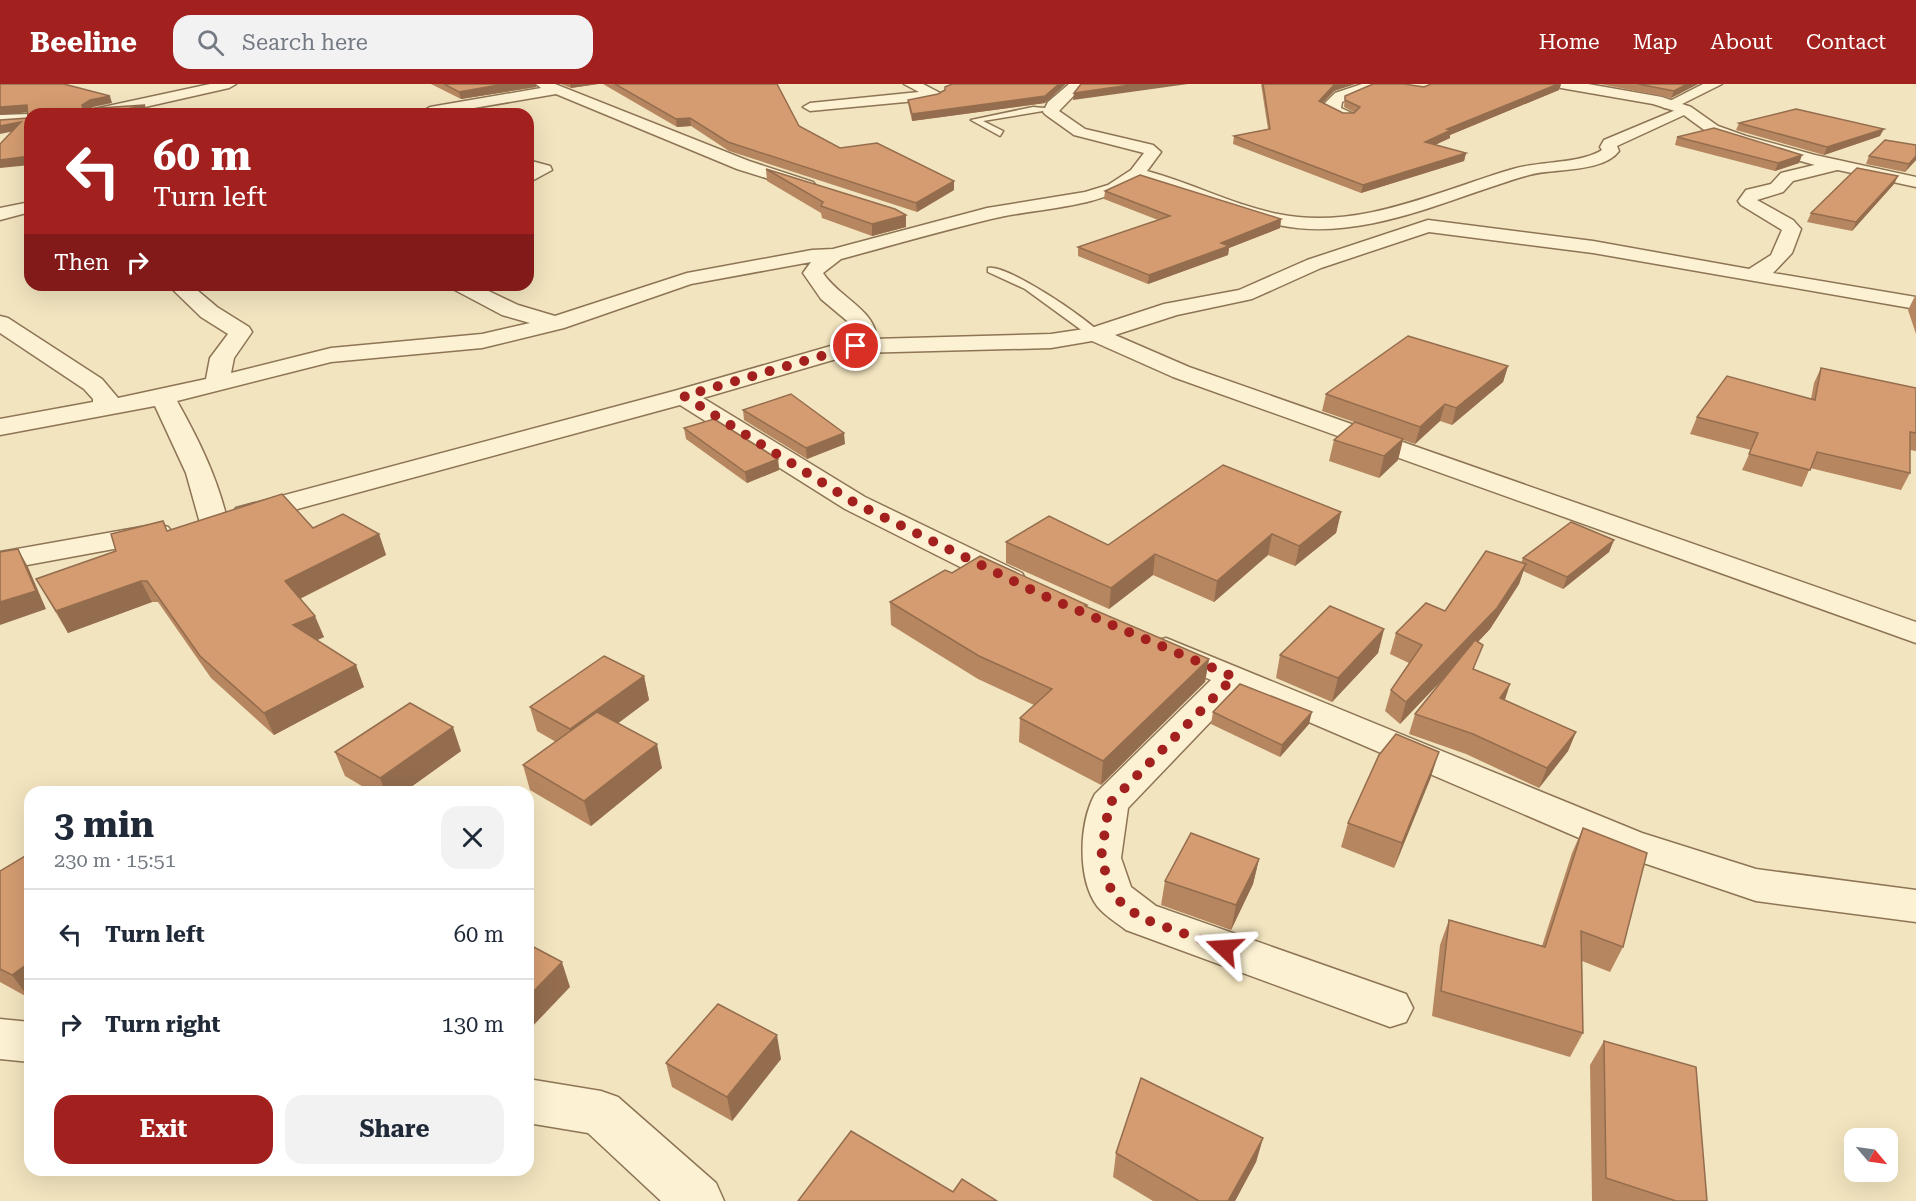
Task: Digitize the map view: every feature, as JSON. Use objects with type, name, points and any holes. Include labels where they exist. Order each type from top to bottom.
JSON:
[{"type":"street","points":[[121,108],[229,84]]},
{"type":"street","points":[[810,107],[937,95],[911,84]]},
{"type":"street","points":[[0,427],[163,397],[331,355],[482,341],[556,323],[687,279],[812,256],[834,255],[1003,211],[1088,197],[1114,189],[1137,174],[1153,152],[1080,132],[1051,112],[1051,109],[1078,84]]},
{"type":"street","points":[[1348,115],[1328,108],[1335,105],[1334,101],[1340,96],[1377,84]]},
{"type":"street","points":[[1561,84],[1605,88],[1688,110],[1716,130],[1835,165],[1916,182]]},
{"type":"street","points":[[1669,105],[1715,84]]},
{"type":"street","points":[[445,108],[549,87],[743,165],[824,191]]},
{"type":"street","points":[[1137,174],[1165,180],[1274,218],[1308,223],[1350,222],[1539,166],[1600,158],[1611,151],[1608,147],[1610,143],[1688,110]]},
{"type":"street","points":[[0,120],[24,119]]},
{"type":"street","points":[[1751,276],[1769,269],[1783,255],[1792,229],[1780,217],[1757,211],[1747,201],[1750,195],[1758,190],[1777,188],[1787,177],[1835,165]]},
{"type":"street","points":[[534,167],[544,170],[534,175]]},
{"type":"street","points":[[0,214],[24,208]]},
{"type":"street","points":[[903,215],[933,231]]},
{"type":"street","points":[[0,561],[194,527],[684,396],[856,346],[1051,341],[1095,334],[1172,309],[1245,295],[1314,264],[1428,226],[1593,247],[1916,303]]},
{"type":"street","points":[[834,255],[819,265],[813,273],[836,304],[863,322],[865,334],[856,346]]},
{"type":"street","points":[[185,291],[209,312],[241,332],[222,358],[217,384]]},
{"type":"street","points":[[472,291],[510,310],[556,323]]},
{"type":"street","points":[[0,323],[93,384],[106,398],[105,406]]},
{"type":"street","points":[[1095,334],[1181,372],[1916,633]]},
{"type":"street","points":[[684,396],[855,503],[1042,595]]},
{"type":"street","points":[[163,397],[191,450],[206,486],[194,527]]},
{"type":"street","points":[[1138,636],[1628,843],[1756,885],[1916,906]]},
{"type":"street","points":[[1234,677],[1109,804],[1101,858],[1113,896],[1141,918],[1390,1008]]},
{"type":"street","points":[[0,1039],[24,1041]]},
{"type":"street","points":[[534,1102],[601,1113],[698,1201]]},
{"type":"lane","points":[[1000,133],[975,120],[1033,109],[1051,109]]},
{"type":"lane","points":[[992,270],[1029,287],[1095,334]]},
{"type":"building","points":[[0,84],[64,84],[110,96],[90,100],[82,105],[83,108],[27,108],[27,105],[0,107]]},
{"type":"building","points":[[444,84],[504,84],[459,92]]},
{"type":"building","points":[[615,84],[777,84],[799,126],[840,148],[877,143],[954,181],[916,203],[728,142],[690,118],[676,119]]},
{"type":"building","points":[[952,84],[1059,84],[1045,96],[912,114],[908,100],[938,94]]},
{"type":"building","points":[[1081,84],[1137,84],[1074,93]]},
{"type":"building","points":[[1263,84],[1335,84],[1319,101],[1343,113],[1354,113],[1360,107],[1345,100],[1345,96],[1373,84],[1404,84],[1424,87],[1431,84],[1558,84],[1447,129],[1451,130],[1425,142],[1466,153],[1363,185],[1234,136],[1270,129]]},
{"type":"building","points":[[1638,84],[1687,84],[1674,91]]},
{"type":"building","points":[[145,105],[132,108],[98,108]]},
{"type":"building","points":[[1796,109],[1884,129],[1827,147],[1739,123]]},
{"type":"building","points":[[24,118],[24,157],[0,160],[0,144],[21,122],[0,126],[0,120]]},
{"type":"building","points":[[1714,128],[1802,155],[1778,163],[1677,137]]},
{"type":"building","points":[[1885,140],[1916,145],[1916,156],[1909,164],[1869,156]]},
{"type":"building","points":[[1857,168],[1898,176],[1856,222],[1811,213]]},
{"type":"building","points":[[766,169],[895,209],[906,215],[872,224],[821,206],[823,202]]},
{"type":"building","points":[[1140,175],[1281,219],[1221,243],[1229,246],[1149,275],[1078,247],[1170,216],[1105,191]]},
{"type":"building","points":[[1408,336],[1508,366],[1456,408],[1445,404],[1420,427],[1326,394]]},
{"type":"building","points":[[1821,368],[1916,388],[1916,433],[1910,432],[1910,473],[1817,452],[1810,470],[1749,454],[1758,433],[1697,417],[1727,376],[1815,400]]},
{"type":"building","points":[[791,394],[844,433],[806,448],[743,410]]},
{"type":"building","points":[[714,419],[778,459],[745,472],[684,428]]},
{"type":"building","points":[[1355,422],[1403,439],[1384,456],[1334,440]]},
{"type":"building","points":[[1223,465],[1341,512],[1299,546],[1272,534],[1217,581],[1155,554],[1111,588],[1006,542],[1049,516],[1108,545]]},
{"type":"building","points":[[282,494],[313,528],[343,514],[379,534],[285,581],[315,616],[293,625],[356,665],[264,713],[200,656],[147,581],[141,581],[56,611],[36,579],[116,551],[111,534],[163,521],[167,531]]},
{"type":"building","points":[[1571,522],[1614,540],[1567,577],[1523,558]]},
{"type":"building","points":[[18,549],[36,591],[0,602],[0,552]]},
{"type":"building","points":[[1486,551],[1526,564],[1497,608],[1406,702],[1391,690],[1422,645],[1396,633],[1426,603],[1445,611]]},
{"type":"building","points":[[980,556],[1087,605],[1085,606],[1209,659],[1103,761],[1020,718],[1052,689],[979,656],[890,602],[945,570],[952,573]]},
{"type":"building","points":[[1330,606],[1384,629],[1338,678],[1280,655]]},
{"type":"building","points":[[1475,640],[1483,645],[1473,669],[1510,684],[1500,698],[1576,732],[1547,768],[1473,734],[1415,714]]},
{"type":"building","points":[[604,656],[644,676],[570,729],[530,707]]},
{"type":"building","points":[[1240,684],[1312,712],[1282,745],[1213,712]]},
{"type":"building","points":[[410,703],[453,727],[380,778],[335,752]]},
{"type":"building","points":[[597,712],[657,744],[584,801],[523,765]]},
{"type":"building","points":[[1396,734],[1439,752],[1402,843],[1348,823],[1379,755]]},
{"type":"building","points":[[1583,828],[1647,853],[1623,947],[1581,931],[1583,1033],[1441,991],[1449,920],[1545,947]]},
{"type":"building","points":[[1191,833],[1259,859],[1236,905],[1165,881]]},
{"type":"building","points":[[24,857],[24,966],[12,975],[0,969],[0,871]]},
{"type":"building","points":[[534,947],[562,962],[534,991]]},
{"type":"building","points":[[718,1004],[777,1035],[727,1097],[666,1063]]},
{"type":"building","points":[[1604,1041],[1696,1067],[1707,1201],[1676,1201],[1606,1178]]},
{"type":"building","points":[[1141,1078],[1263,1138],[1228,1201],[1199,1201],[1116,1153]]},
{"type":"building","points":[[851,1131],[953,1192],[962,1179],[997,1201],[798,1201]]},
{"type":"route","points":[[856,346],[684,396],[855,503],[1042,595],[1234,677],[1109,804],[1101,858],[1113,896],[1141,918],[1224,948]]}]
